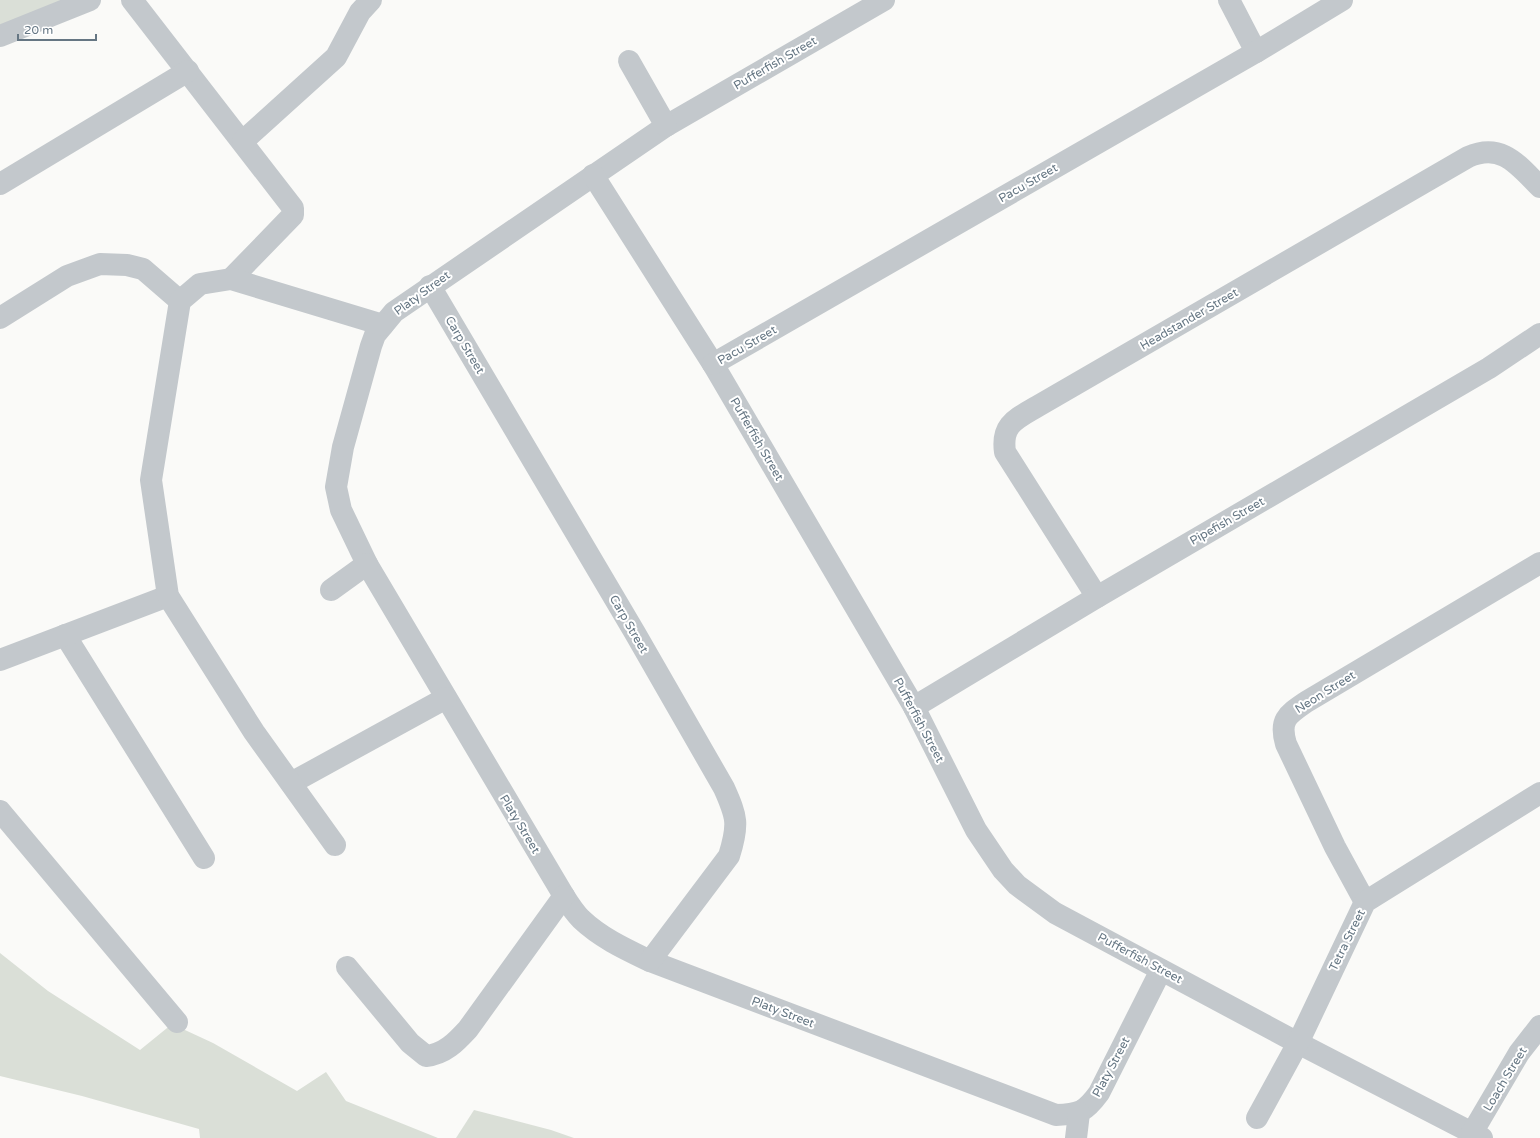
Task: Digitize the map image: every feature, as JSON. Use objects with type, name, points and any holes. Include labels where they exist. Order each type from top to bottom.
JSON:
[{"type":"street","points":[[0,36],[90,0]]},
{"type":"street","points":[[132,0],[288,198],[293,208],[293,215],[231,279]]},
{"type":"street","points":[[243,141],[336,57],[360,12],[371,0]]},
{"type":"street","name":"Pufferfish Street","points":[[884,0],[666,126],[593,175],[713,364],[914,707],[976,830],[1003,870],[1034,899],[1055,913],[1464,1133]]},
{"type":"street","points":[[1229,0],[1256,52]]},
{"type":"street","name":"Pacu Street","points":[[713,364],[1256,52],[1342,0]]},
{"type":"street","points":[[629,61],[666,126]]},
{"type":"street","points":[[0,184],[188,71]]},
{"type":"street","name":"Headstander Street","points":[[1097,597],[1005,452],[1004,432],[1010,424],[1044,402],[1468,157],[1481,152],[1493,151],[1503,154],[1516,162],[1540,187]]},
{"type":"street","name":"Platy Street","points":[[593,175],[394,312],[375,335],[343,447],[336,478],[337,495],[342,510],[367,564],[564,896],[580,918],[598,933],[623,948],[650,961],[1056,1115],[1079,1113],[1089,1107],[1099,1093],[1162,970]]},
{"type":"street","points":[[0,318],[66,276],[100,264],[127,265],[142,269],[180,300]]},
{"type":"street","points":[[335,845],[254,732],[168,596],[151,480],[180,300],[200,284],[231,279],[383,325]]},
{"type":"street","name":"Carp Street","points":[[430,286],[639,639],[724,788],[735,813],[735,837],[729,856],[650,961]]},
{"type":"street","name":"Pipefish Street","points":[[914,707],[1097,597],[1489,368],[1540,334]]},
{"type":"street","name":"Neon Street","points":[[1365,902],[1335,847],[1286,744],[1283,734],[1284,722],[1287,716],[1306,702],[1540,563]]},
{"type":"street","points":[[331,590],[367,564]]},
{"type":"street","points":[[0,660],[168,596]]},
{"type":"street","points":[[65,635],[204,858]]},
{"type":"street","points":[[290,783],[446,698]]},
{"type":"street","name":"Tetra Street","points":[[1257,1118],[1298,1043],[1365,902],[1540,793]]},
{"type":"street","points":[[0,811],[177,1022]]},
{"type":"street","points":[[347,967],[410,1043],[426,1056],[437,1055],[452,1046],[468,1029],[564,896]]},
{"type":"street","name":"Loach Street","points":[[1464,1133],[1519,1053],[1540,1026]]},
{"type":"street","points":[[1076,1138],[1079,1113]]},
{"type":"shaded area","points":[[0,0],[73,0],[0,26]]},
{"type":"shaded area","points":[[0,953],[48,991],[140,1050],[172,1024],[213,1043],[297,1091],[326,1072],[346,1101],[438,1138],[200,1138],[199,1129],[82,1096],[0,1076]]},
{"type":"shaded area","points":[[474,1110],[551,1130],[574,1138],[456,1138]]}]
